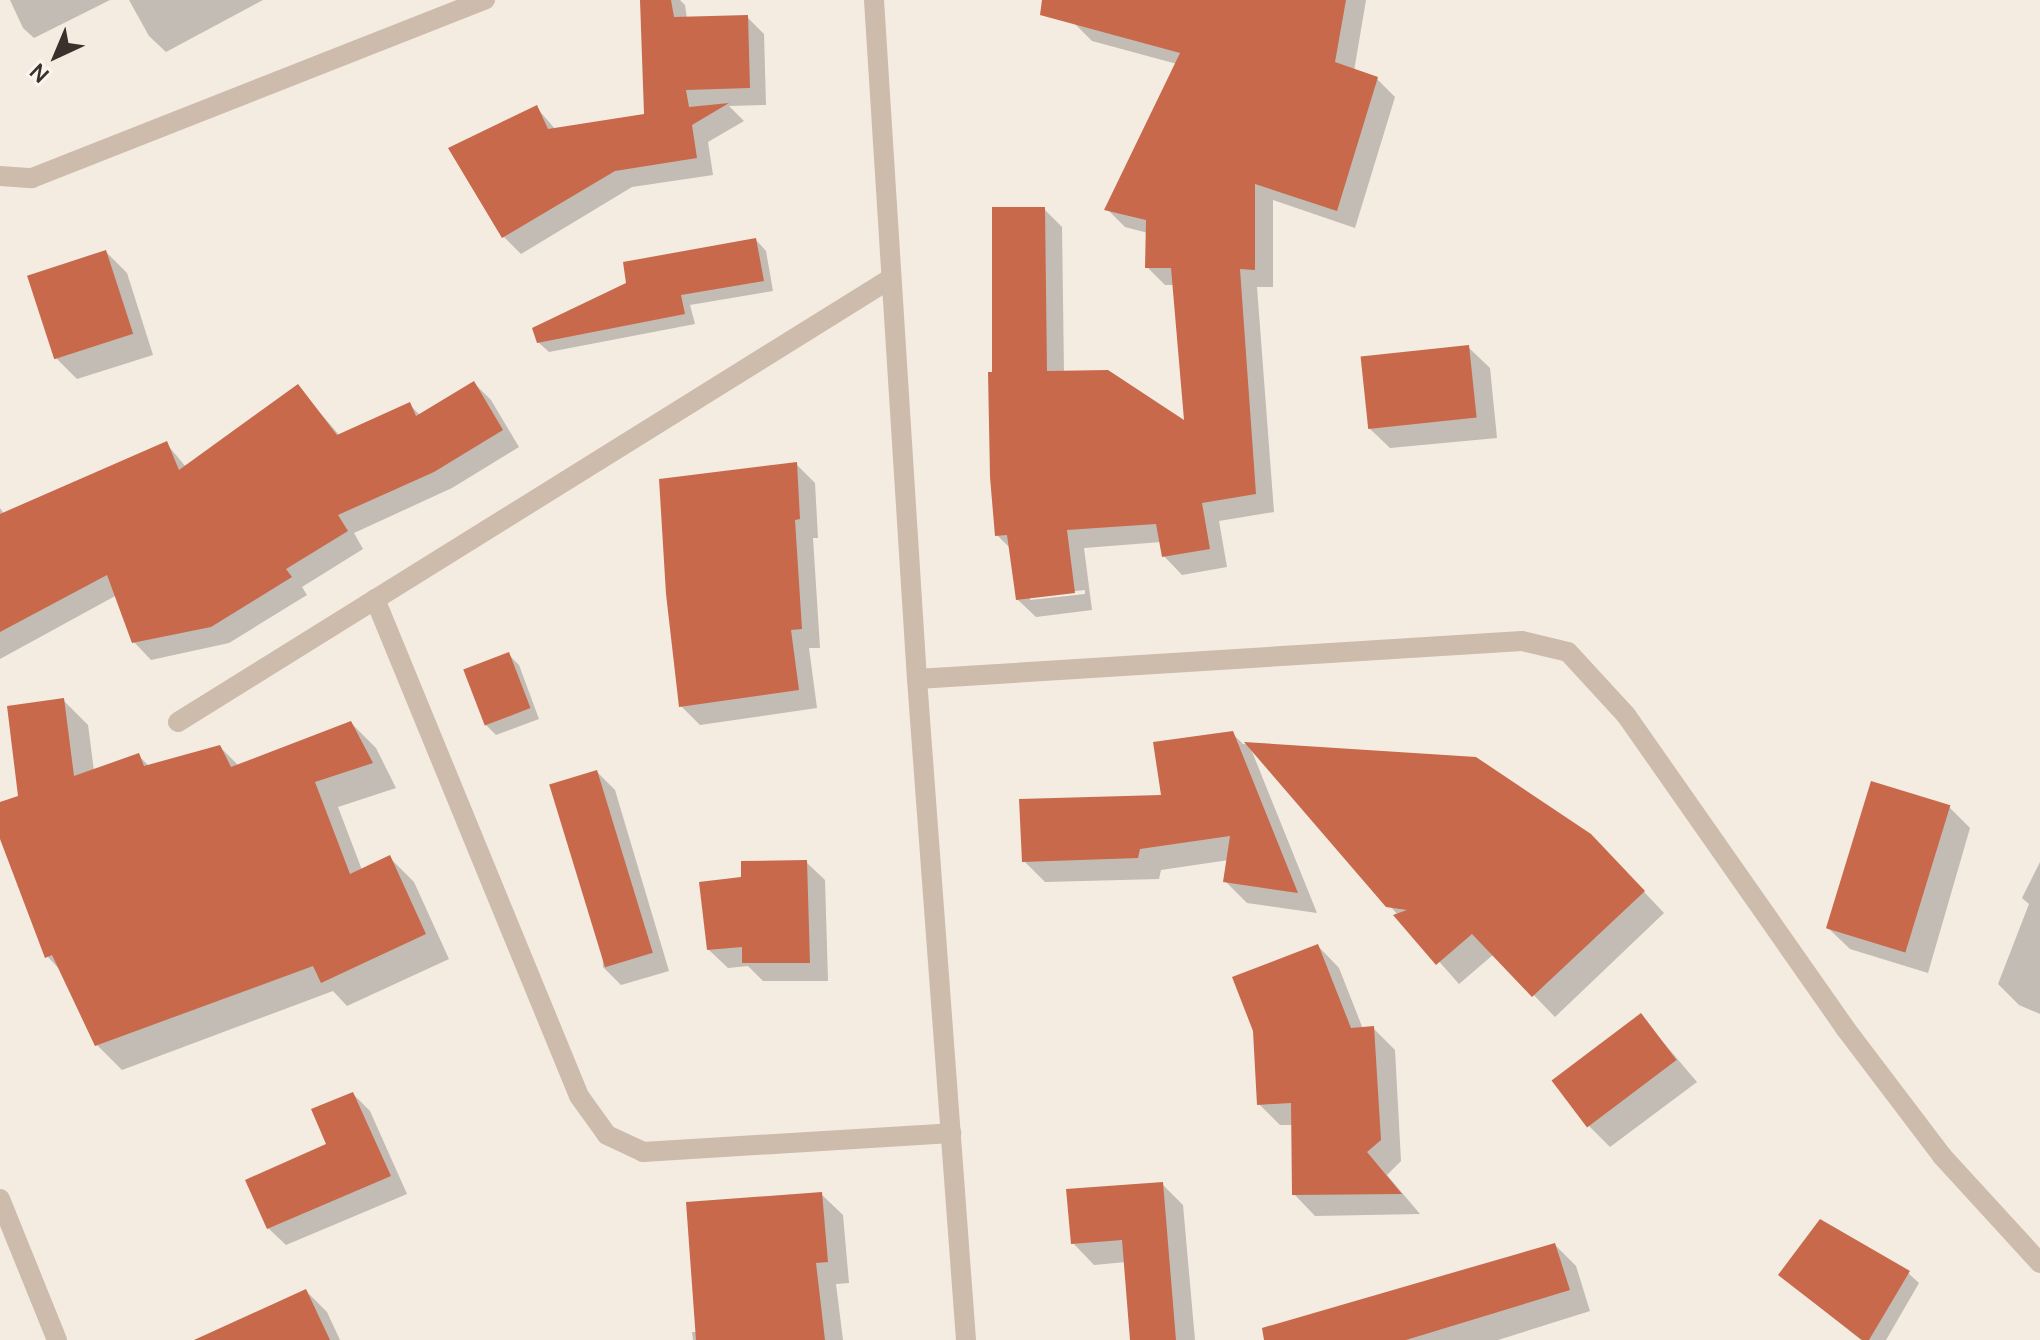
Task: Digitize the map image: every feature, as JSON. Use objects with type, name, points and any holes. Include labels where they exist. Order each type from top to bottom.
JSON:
[{"type":"street","points":[[0,176],[32,178],[485,0]]},
{"type":"street","points":[[874,0],[917,679],[966,1340]]},
{"type":"street","points":[[178,722],[890,279]]},
{"type":"street","points":[[375,599],[579,1096],[607,1135],[643,1152],[951,1133]]},
{"type":"street","points":[[917,679],[1522,641],[1568,652],[1626,715],[1845,1028],[1942,1156],[2040,1263]]},
{"type":"street","points":[[0,1199],[57,1340]]},
{"type":"building","points":[[640,0],[671,0],[674,17],[748,15],[750,88],[686,90],[689,107],[729,103],[692,125],[697,158],[615,171],[502,238],[448,148],[537,105],[548,129],[644,114]]},
{"type":"building","points":[[1042,0],[1346,0],[1335,62],[1378,77],[1337,211],[1255,184],[1255,270],[1240,269],[1256,494],[1202,503],[1210,549],[1162,557],[1156,524],[1067,530],[1075,593],[1016,600],[1007,535],[995,536],[990,477],[988,372],[992,372],[992,207],[1045,207],[1047,371],[1108,370],[1184,420],[1171,268],[1145,268],[1146,220],[1104,210],[1180,53],[1040,15]]},
{"type":"building","points":[[756,238],[764,281],[681,295],[685,314],[537,343],[532,328],[626,283],[623,262]]},
{"type":"building","points":[[106,250],[133,334],[54,359],[27,276]]},
{"type":"building","points":[[1469,345],[1477,418],[1368,429],[1361,356]]},
{"type":"building","points":[[474,381],[503,430],[434,472],[338,515],[348,531],[286,569],[292,577],[211,627],[132,643],[107,575],[0,632],[0,514],[167,441],[179,470],[298,384],[337,435],[410,402],[416,416]]},
{"type":"building","points":[[797,462],[800,519],[795,520],[802,629],[791,630],[799,690],[679,707],[666,594],[659,479]]},
{"type":"building","points":[[509,652],[531,708],[485,726],[463,670]]},
{"type":"building","points":[[64,698],[74,776],[139,753],[144,766],[220,745],[231,767],[351,721],[373,763],[315,782],[350,874],[390,855],[426,934],[321,983],[313,966],[95,1046],[52,955],[45,958],[0,839],[0,802],[18,796],[7,706]]},
{"type":"building","points":[[1233,731],[1298,893],[1223,882],[1230,836],[1140,849],[1138,858],[1022,862],[1019,799],[1161,795],[1153,742]]},
{"type":"building","points":[[1244,742],[1476,757],[1591,834],[1645,891],[1532,997],[1472,934],[1436,965],[1393,915],[1407,910],[1386,907]]},
{"type":"building","points":[[597,770],[653,953],[605,967],[549,785]]},
{"type":"building","points":[[1871,781],[1950,805],[1905,953],[1826,928]]},
{"type":"building","points":[[807,860],[810,963],[742,963],[742,947],[707,950],[699,882],[741,877],[741,861]]},
{"type":"building","points":[[1318,944],[1351,1028],[1374,1026],[1381,1140],[1367,1152],[1402,1194],[1292,1195],[1291,1103],[1257,1105],[1253,1031],[1232,977]]},
{"type":"building","points":[[1641,1013],[1677,1060],[1587,1128],[1552,1080]]},
{"type":"building","points":[[353,1092],[391,1176],[267,1229],[245,1180],[326,1144],[311,1109]]},
{"type":"building","points":[[1163,1182],[1176,1340],[1130,1340],[1122,1240],[1071,1244],[1066,1189]]},
{"type":"building","points":[[822,1192],[828,1262],[816,1263],[825,1340],[696,1340],[686,1202]]},
{"type":"building","points":[[1820,1219],[1910,1271],[1869,1340],[1862,1340],[1778,1275]]},
{"type":"building","points":[[1555,1243],[1570,1290],[1406,1340],[1264,1340],[1262,1328]]},
{"type":"building","points":[[306,1289],[330,1340],[194,1340]]}]
